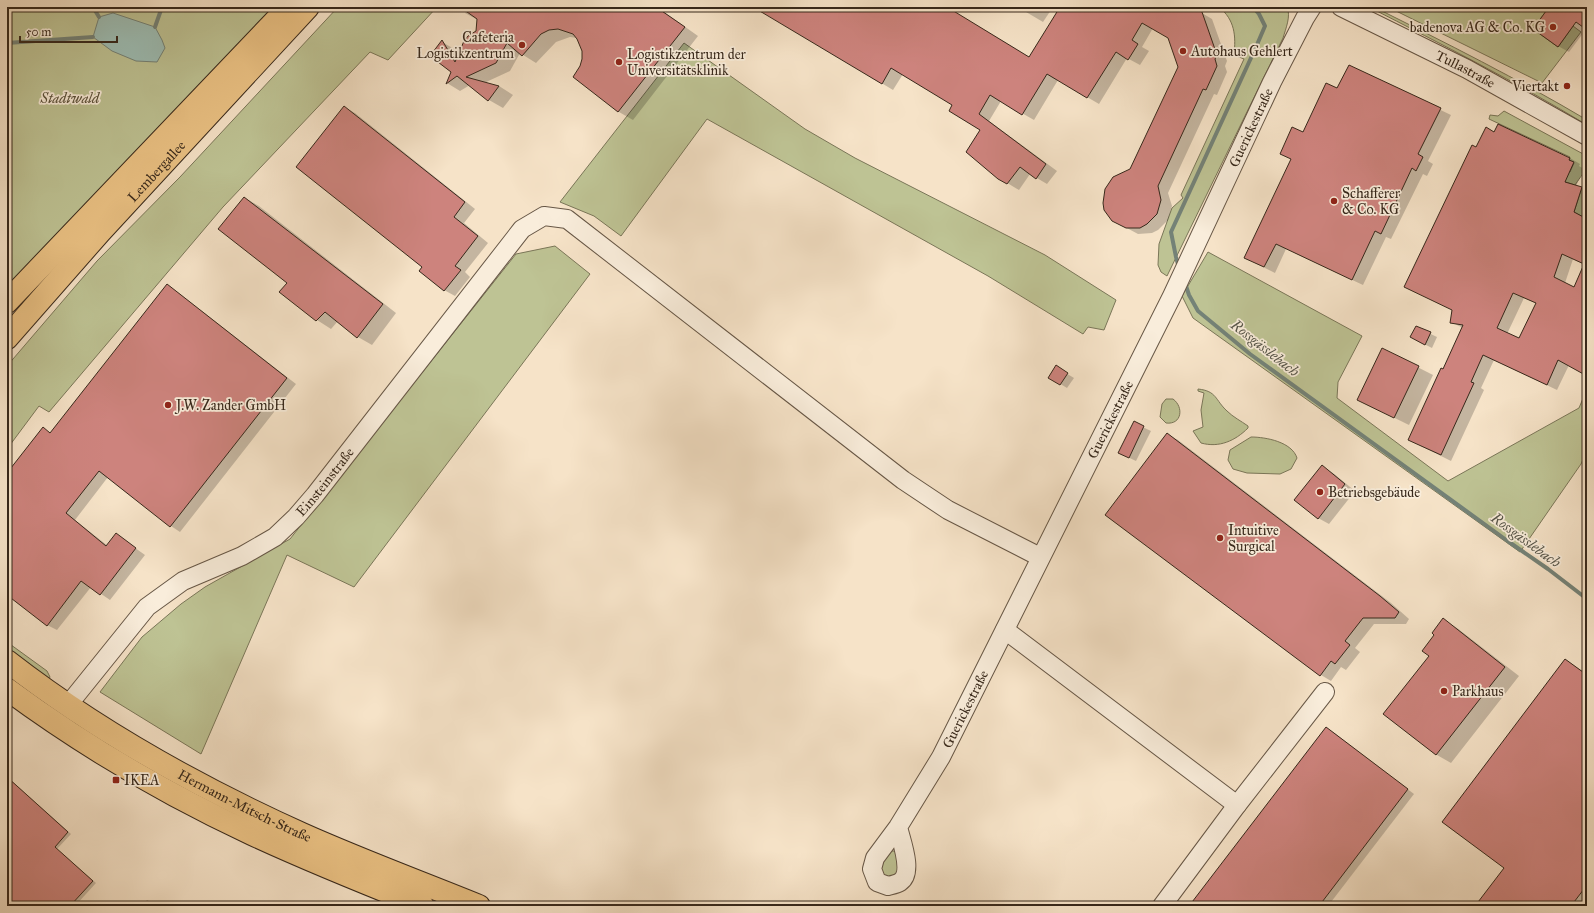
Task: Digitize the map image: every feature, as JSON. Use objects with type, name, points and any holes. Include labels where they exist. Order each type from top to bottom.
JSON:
[{"type":"main road","name":"Lembergallee","points":[[7,302],[288,7]]},
{"type":"main road","name":"Lembergallee","points":[[7,338],[101,231],[308,7]]},
{"type":"main road","name":"Hermann-Mitsch-Straße","points":[[7,661],[46,691],[111,734],[223,796],[301,834],[423,906]]},
{"type":"main road","name":"Hermann-Mitsch-Straße","points":[[7,689],[54,722],[140,775],[251,834],[360,870],[479,906]]},
{"type":"main road","points":[[54,722],[68,705]]},
{"type":"street","name":"Guerickestraße","points":[[898,827],[941,758],[1185,269],[1272,82],[1312,7]]},
{"type":"street","name":"Tullastraße","points":[[1341,7],[1467,69],[1587,136]]},
{"type":"street","name":"Einsteinstraße","points":[[68,705],[147,607],[183,581],[242,556],[275,537],[296,517],[315,495],[522,228],[544,216],[567,219],[903,480],[948,510],[1040,557]]},
{"type":"street","points":[[1005,630],[1238,805]]},
{"type":"street","points":[[1162,906],[1325,692]]},
{"type":"green space","name":"Stadtwald","points":[[7,7],[278,7],[33,264],[7,284]]},
{"type":"green space","points":[[338,7],[437,7],[388,60],[370,52],[223,207],[49,412],[39,406],[7,449],[7,366],[97,261],[180,177]]},
{"type":"green space","points":[[1219,7],[1287,7],[1288,22],[1283,38],[1167,276],[1161,272],[1158,265],[1159,244],[1172,208],[1183,198],[1181,195],[1244,59],[1234,55],[1235,41],[1233,29],[1228,17]]},
{"type":"green space","points":[[1369,7],[1374,7],[1508,76],[1587,120],[1587,125],[1506,79]]},
{"type":"green space","points":[[1388,7],[1549,7],[1533,29],[1558,47],[1573,26],[1581,32],[1542,83]]},
{"type":"green space","points":[[684,43],[805,129],[855,158],[1045,255],[1116,300],[1104,330],[1088,327],[1083,334],[988,276],[707,119],[621,236],[594,216],[560,202]]},
{"type":"green space","points":[[1504,111],[1585,155],[1587,159],[1586,167],[1575,185],[1559,180],[1564,169],[1570,172],[1574,163],[1569,160],[1570,157],[1489,119],[1490,115],[1498,116]]},
{"type":"green space","points":[[1587,180],[1587,219],[1574,212],[1582,187]]},
{"type":"green space","points":[[555,246],[590,274],[354,587],[287,555],[201,754],[100,692],[142,637],[181,604],[205,587],[290,539],[516,254]]},
{"type":"green space","points":[[1208,252],[1362,336],[1338,382],[1337,398],[1448,481],[1579,408],[1584,396],[1587,397],[1587,451],[1581,464],[1520,552],[1193,318],[1182,296]]},
{"type":"green space","points":[[1198,389],[1212,394],[1227,411],[1248,426],[1248,428],[1238,437],[1220,444],[1214,445],[1201,443],[1193,431],[1203,427],[1201,410],[1204,393],[1198,391]]},
{"type":"green space","points":[[1166,399],[1173,399],[1179,406],[1180,415],[1171,423],[1166,423],[1160,417],[1162,404]]},
{"type":"green space","points":[[1251,437],[1271,439],[1290,448],[1297,458],[1291,469],[1280,474],[1247,473],[1233,469],[1228,460],[1230,450]]},
{"type":"green space","points":[[7,642],[47,671],[50,677],[48,681],[7,648]]},
{"type":"green space","points":[[890,851],[897,853],[899,874],[889,879],[881,873],[881,864]]},
{"type":"water","points":[[113,13],[155,27],[165,48],[157,62],[136,61],[112,51],[93,37],[99,17]]},
{"type":"building","name":"Logistikzentrum der Universitätsklinik","points":[[460,7],[656,7],[685,27],[618,112],[573,77],[580,66],[582,51],[573,34],[558,29],[549,30],[541,34],[522,56],[507,43],[496,63],[466,77],[499,86],[488,101],[457,76],[446,84],[451,72],[430,56],[442,40],[455,62],[464,41],[468,36],[476,31],[477,19]]},
{"type":"building","points":[[753,7],[947,7],[1029,57],[1060,7],[1196,8],[1202,12],[1217,55],[1215,59],[1217,66],[1206,90],[1203,89],[1158,186],[1161,200],[1157,214],[1147,224],[1140,228],[1126,228],[1112,221],[1104,210],[1103,203],[1105,189],[1113,177],[1130,169],[1178,67],[1168,38],[1142,23],[1132,40],[1138,44],[1128,60],[1116,52],[1087,98],[1047,74],[1022,115],[990,95],[979,114],[1046,164],[1036,179],[1020,167],[1007,184],[998,179],[966,152],[980,130],[949,111],[952,105],[891,68],[882,84]]},
{"type":"building","name":"badenova AG & Co. KG","points":[[1549,7],[1587,7],[1587,30],[1576,22],[1558,47],[1533,29]]},
{"type":"building","name":"Schafferer & Co. KG","points":[[1349,65],[1441,108],[1418,154],[1423,157],[1416,171],[1412,168],[1381,234],[1375,231],[1352,280],[1276,244],[1264,267],[1244,258],[1291,159],[1280,154],[1292,127],[1303,132],[1326,83],[1337,88]]},
{"type":"building","points":[[344,106],[465,202],[454,217],[478,236],[455,266],[461,270],[444,291],[419,271],[422,267],[296,167]]},
{"type":"building","points":[[1498,124],[1570,158],[1569,160],[1574,162],[1565,182],[1582,187],[1574,212],[1587,219],[1587,376],[1558,360],[1547,385],[1483,355],[1471,382],[1474,383],[1441,455],[1408,440],[1441,368],[1443,369],[1463,325],[1450,323],[1452,310],[1404,287],[1472,145],[1476,147],[1486,127],[1494,132]],"holes":[[[1562,254],[1584,264],[1574,287],[1554,277]],[[1513,293],[1536,303],[1519,338],[1497,328]]]},
{"type":"building","points":[[244,197],[383,304],[357,338],[325,312],[316,321],[279,292],[287,283],[218,229]]},
{"type":"building","name":"J.W. Zander GmbH","points":[[167,284],[287,378],[170,527],[99,471],[66,513],[106,546],[116,533],[136,548],[100,595],[81,581],[47,626],[7,595],[7,473],[43,427],[50,433]]},
{"type":"building","points":[[1416,326],[1431,332],[1425,345],[1410,337]]},
{"type":"building","points":[[1382,348],[1419,366],[1394,418],[1357,400]]},
{"type":"building","points":[[1056,365],[1068,373],[1060,385],[1048,378]]},
{"type":"building","points":[[1134,421],[1144,426],[1129,458],[1118,453]]},
{"type":"building","name":"Intuitive Surgical","points":[[1167,433],[1380,596],[1399,612],[1395,618],[1363,618],[1345,641],[1350,645],[1335,664],[1331,661],[1320,676],[1105,515]]},
{"type":"building","name":"Betriebsgebäude","points":[[1322,465],[1345,484],[1318,519],[1294,500]]},
{"type":"building","name":"Parkhaus","points":[[1443,618],[1505,667],[1436,755],[1383,714],[1429,656],[1422,651],[1434,635],[1432,633]]},
{"type":"building","points":[[1565,659],[1587,675],[1587,885],[1571,906],[1475,906],[1504,868],[1442,822]]},
{"type":"building","points":[[1326,727],[1408,789],[1319,906],[1189,906]]},
{"type":"building","points":[[7,777],[68,832],[55,847],[93,881],[70,906],[7,906]]},
{"type":"waterway","points":[[93,7],[99,17]]},
{"type":"waterway","points":[[155,27],[162,7]]},
{"type":"waterway","name":"Rossgässlebach","points":[[1179,268],[1171,232],[1265,26],[1259,14],[1253,7]]},
{"type":"waterway","points":[[7,43],[93,37]]},
{"type":"waterway","name":"Rossgässlebach","points":[[1185,283],[1189,295],[1198,311],[1250,354],[1548,569],[1587,599]]},
{"type":"place","name":"badenova AG & Co. KG","points":[[1553,27]]},
{"type":"place","name":"Cafeteria Logistikzentrum","points":[[522,45]]},
{"type":"place","name":"Autohaus Gehlert","points":[[1183,51]]},
{"type":"place","name":"Logistikzentrum der Universitätsklinik","points":[[619,62]]},
{"type":"place","name":"Viertakt","points":[[1567,86]]},
{"type":"place","name":"Schafferer & Co. KG","points":[[1334,201]]},
{"type":"place","name":"J.W. Zander GmbH","points":[[168,405]]},
{"type":"place","name":"Betriebsgebäude","points":[[1320,492]]},
{"type":"place","name":"Intuitive Surgical","points":[[1220,538]]},
{"type":"place","name":"Parkhaus","points":[[1444,691]]},
{"type":"place","name":"IKEA","points":[[116,780]]}]
